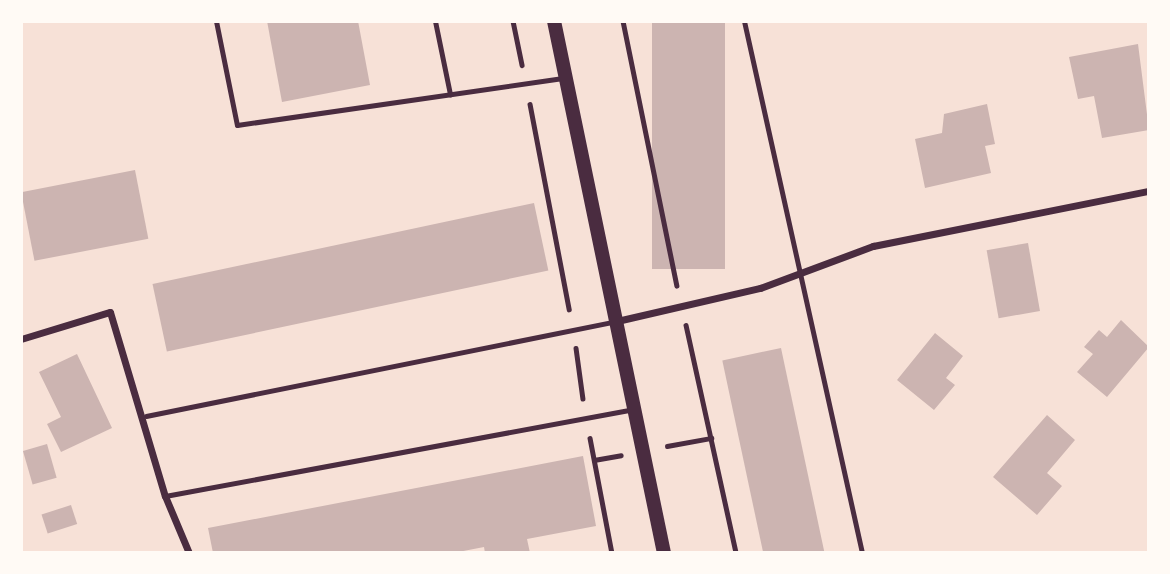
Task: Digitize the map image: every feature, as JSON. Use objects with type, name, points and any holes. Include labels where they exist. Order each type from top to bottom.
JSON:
[{"type":"main road","points":[[554,21],[664,553]]},
{"type":"street","points":[[616,321],[802,276],[873,246],[1149,191]]},
{"type":"street","points":[[21,339],[110,312],[146,416],[165,496],[188,553]]},
{"type":"lane","points":[[216,21],[237,125],[565,78]]},
{"type":"lane","points":[[435,21],[450,94]]},
{"type":"lane","points":[[744,21],[862,553]]},
{"type":"lane","points":[[146,416],[616,321]]},
{"type":"lane","points":[[165,496],[635,409]]},
{"type":"path","points":[[513,21],[573,328],[586,419],[612,553]]},
{"type":"building","points":[[267,21],[358,21],[370,85],[282,102]]},
{"type":"building","points":[[652,21],[725,21],[725,269],[652,269]]},
{"type":"building","points":[[1138,44],[1149,130],[1102,138],[1094,96],[1078,99],[1069,57]]},
{"type":"building","points":[[987,104],[995,144],[985,146],[991,173],[925,188],[915,139],[942,133],[944,114]]},
{"type":"building","points":[[135,170],[148,239],[34,261],[21,192]]},
{"type":"building","points":[[534,203],[548,270],[167,352],[153,284]]},
{"type":"building","points":[[1028,243],[1040,311],[999,318],[987,250]]},
{"type":"building","points":[[1121,320],[1149,347],[1107,397],[1077,372],[1093,354],[1084,347],[1099,330],[1107,337]]},
{"type":"building","points":[[935,333],[963,356],[946,378],[955,385],[934,410],[897,380]]},
{"type":"building","points":[[781,348],[825,553],[763,553],[722,360]]},
{"type":"building","points":[[77,354],[112,428],[61,452],[47,424],[61,417],[39,372]]},
{"type":"building","points":[[1047,415],[1075,440],[1047,473],[1062,486],[1037,515],[993,477]]},
{"type":"building","points":[[47,444],[57,478],[33,485],[23,451]]},
{"type":"building","points":[[583,456],[596,526],[527,539],[530,553],[485,553],[484,547],[453,553],[213,553],[208,528]]},
{"type":"building","points":[[71,505],[77,524],[48,534],[42,515]]}]
